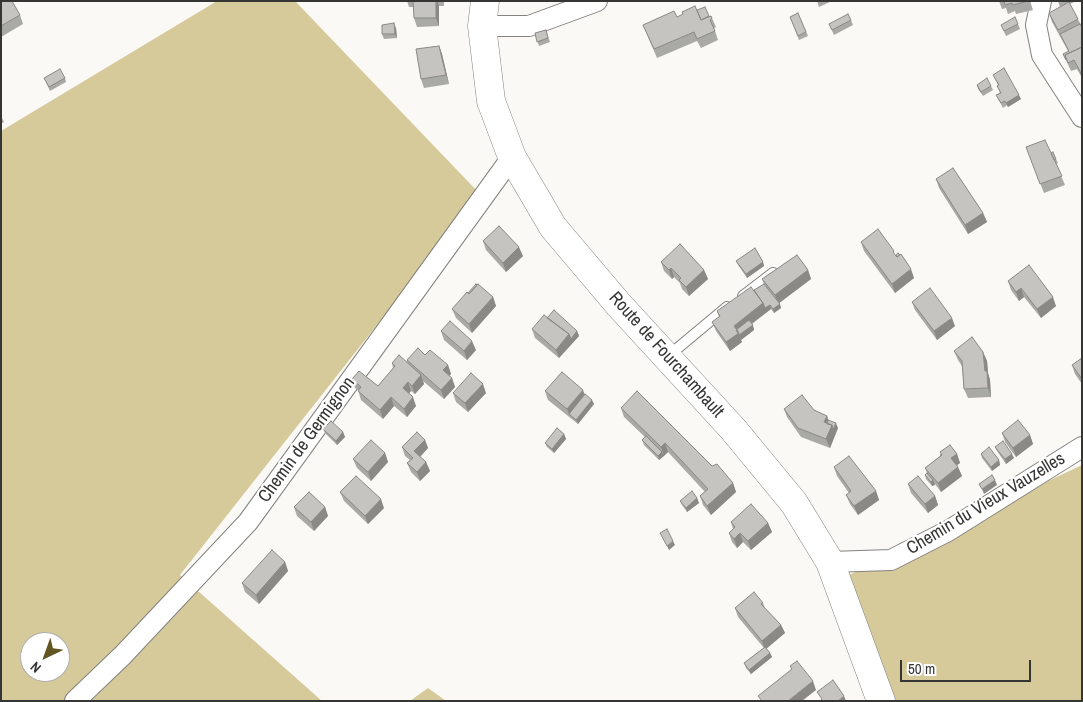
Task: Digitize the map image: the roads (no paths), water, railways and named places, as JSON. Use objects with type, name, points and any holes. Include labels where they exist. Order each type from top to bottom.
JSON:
[{"type":"main road","name":"Route de Fourchambault","points":[[484,14],[491,102],[512,157],[552,227],[619,305],[733,429],[794,503],[830,562],[881,701]]},
{"type":"street","points":[[484,14],[529,26],[597,1]]},
{"type":"street","points":[[1041,1],[1036,25],[1042,55],[1082,117]]},
{"type":"street","name":"Chemin de Germignon","points":[[75,701],[123,655],[248,522],[512,157]]},
{"type":"street","name":"Chemin du Vieux Vauzelles","points":[[830,562],[891,560],[948,531],[1082,447]]},
{"type":"lane","points":[[667,357],[716,315],[778,270]]}]
